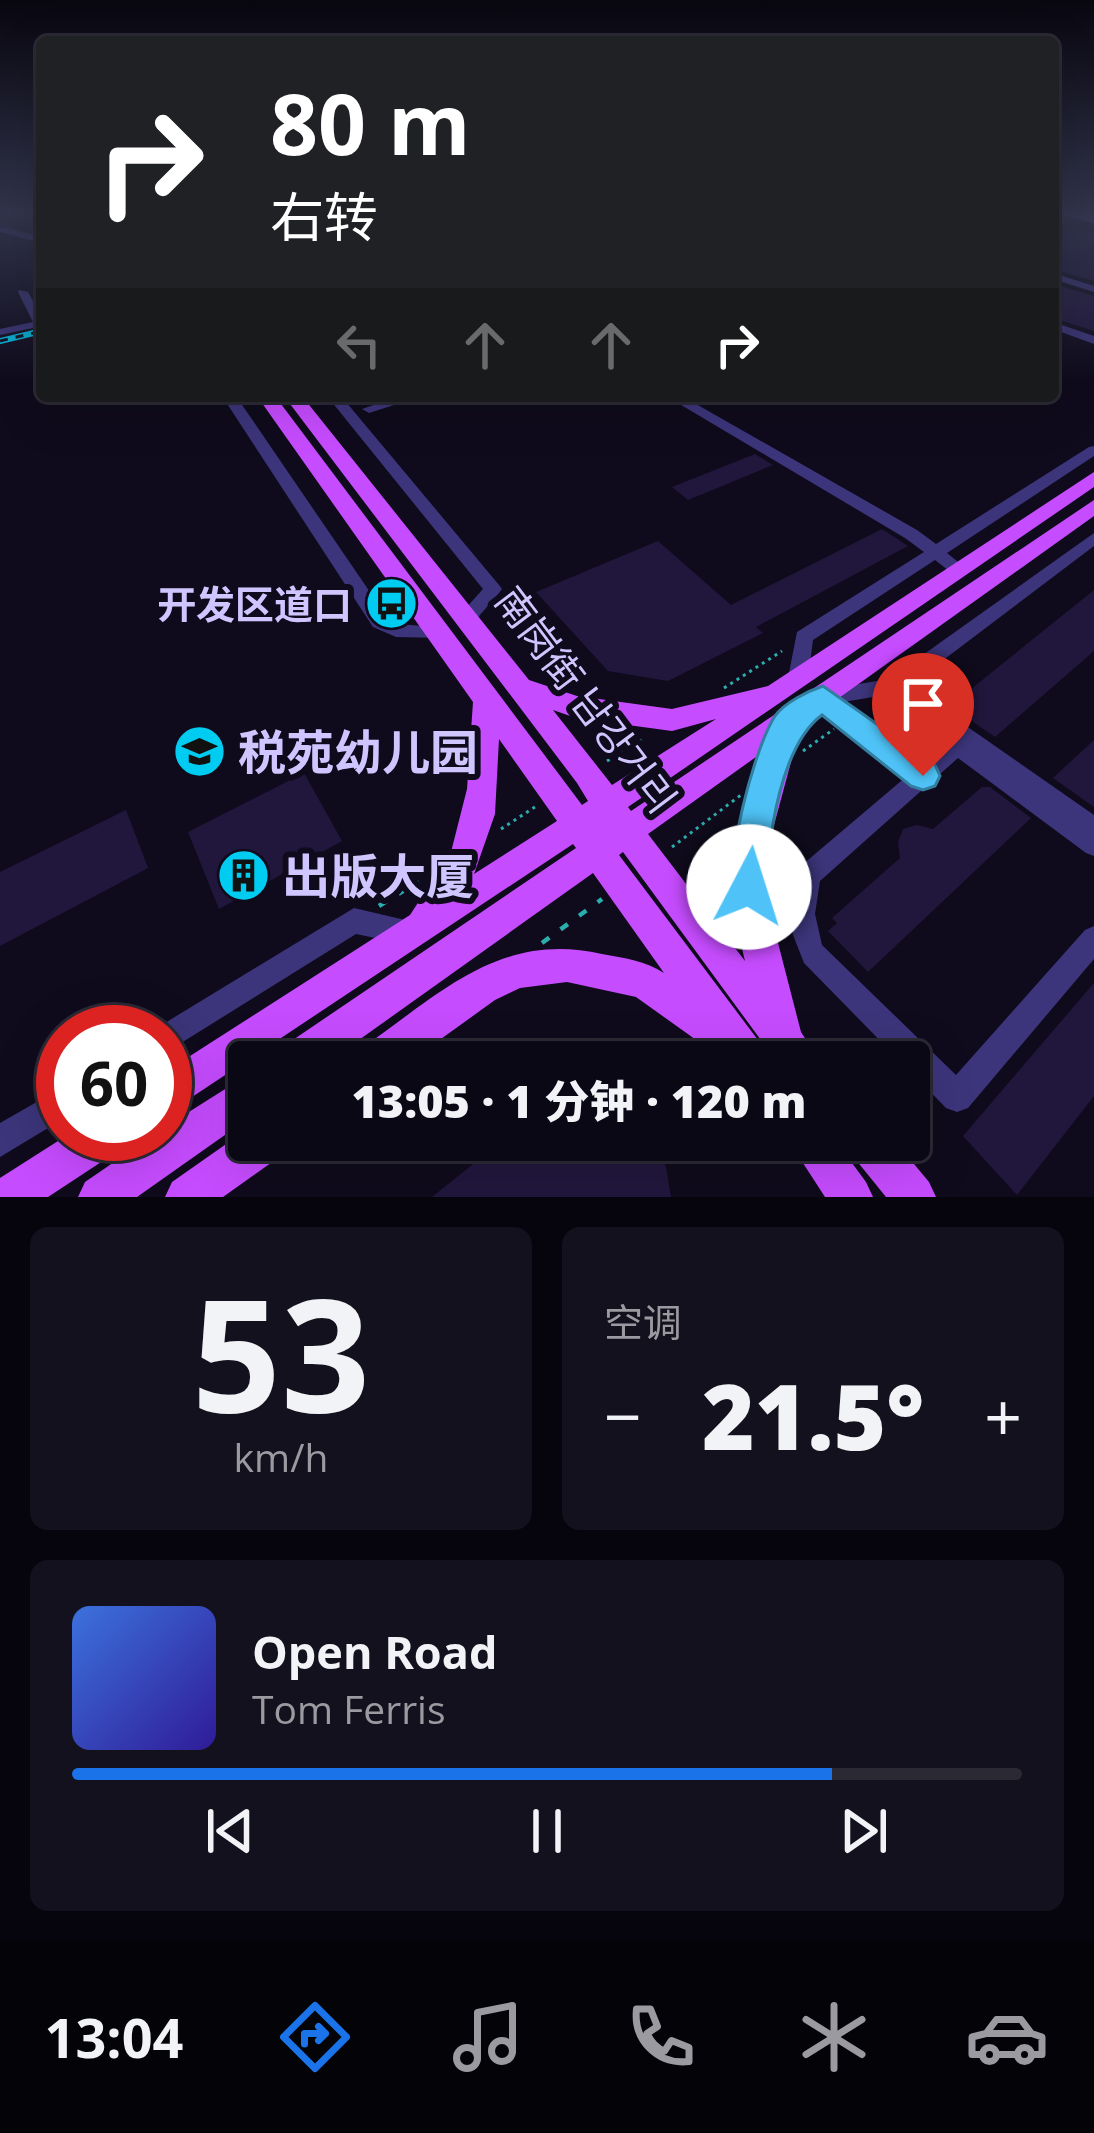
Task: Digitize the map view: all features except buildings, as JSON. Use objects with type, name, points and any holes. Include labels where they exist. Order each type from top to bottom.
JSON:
[{"type":"main road","name":"南岗街 남강거리","points":[[270,402],[735,1041]]},
{"type":"main road","name":"南岗街 남강거리","points":[[298,402],[785,1041]]},
{"type":"main road","points":[[192,1078],[414,933],[619,818],[959,570],[1094,478]]},
{"type":"main road","points":[[518,687],[576,707],[672,720],[709,706],[823,698],[1094,506]]},
{"type":"main road","points":[[789,697],[750,846],[749,887],[764,974],[791,1041]]},
{"type":"main road","points":[[414,933],[473,846],[483,794],[487,700]]},
{"type":"main road","points":[[322,1041],[586,839]]},
{"type":"main road","points":[[406,1041],[482,987],[517,970],[567,964],[644,981],[726,1041]]},
{"type":"main road","points":[[100,1197],[228,1109]]},
{"type":"main road","points":[[10,1197],[65,1161]]},
{"type":"main road","points":[[187,1197],[238,1161]]},
{"type":"main road","points":[[824,1161],[851,1197]]},
{"type":"main road","points":[[884,1161],[914,1197]]},
{"type":"street","points":[[1059,278],[1094,289]]},
{"type":"street","points":[[23,292],[36,316]]},
{"type":"street","points":[[0,332],[36,324]]},
{"type":"street","points":[[1059,327],[1094,340]]},
{"type":"street","points":[[233,402],[380,622],[396,630],[437,632]]},
{"type":"street","points":[[339,402],[493,590],[466,618]]},
{"type":"street","points":[[369,409],[394,402]]},
{"type":"street","points":[[683,402],[936,551],[959,570]]},
{"type":"street","points":[[789,697],[804,638],[1094,450]]},
{"type":"street","points":[[823,698],[894,686],[1094,538]]},
{"type":"street","points":[[894,686],[1094,828]]},
{"type":"street","points":[[823,698],[923,776]]},
{"type":"street","points":[[1094,845],[957,746],[811,873],[802,894],[805,938],[813,954],[957,1097],[1094,939]]},
{"type":"street","points":[[192,1022],[354,921],[414,933]]},
{"type":"street","points":[[0,1141],[36,1119]]},
{"type":"path","points":[[650,863],[849,718]]},
{"type":"path","points":[[534,949],[620,885]]},
{"type":"railway","points":[[0,341],[36,332]]},
{"type":"place","name":"开发区道口","points":[[391,603]]},
{"type":"place","name":"税苑幼儿园","points":[[199,751]]},
{"type":"place","name":"出版大厦","points":[[243,875]]},
{"type":"route","points":[[749,887],[755,822],[788,722],[823,698],[923,776]]}]
